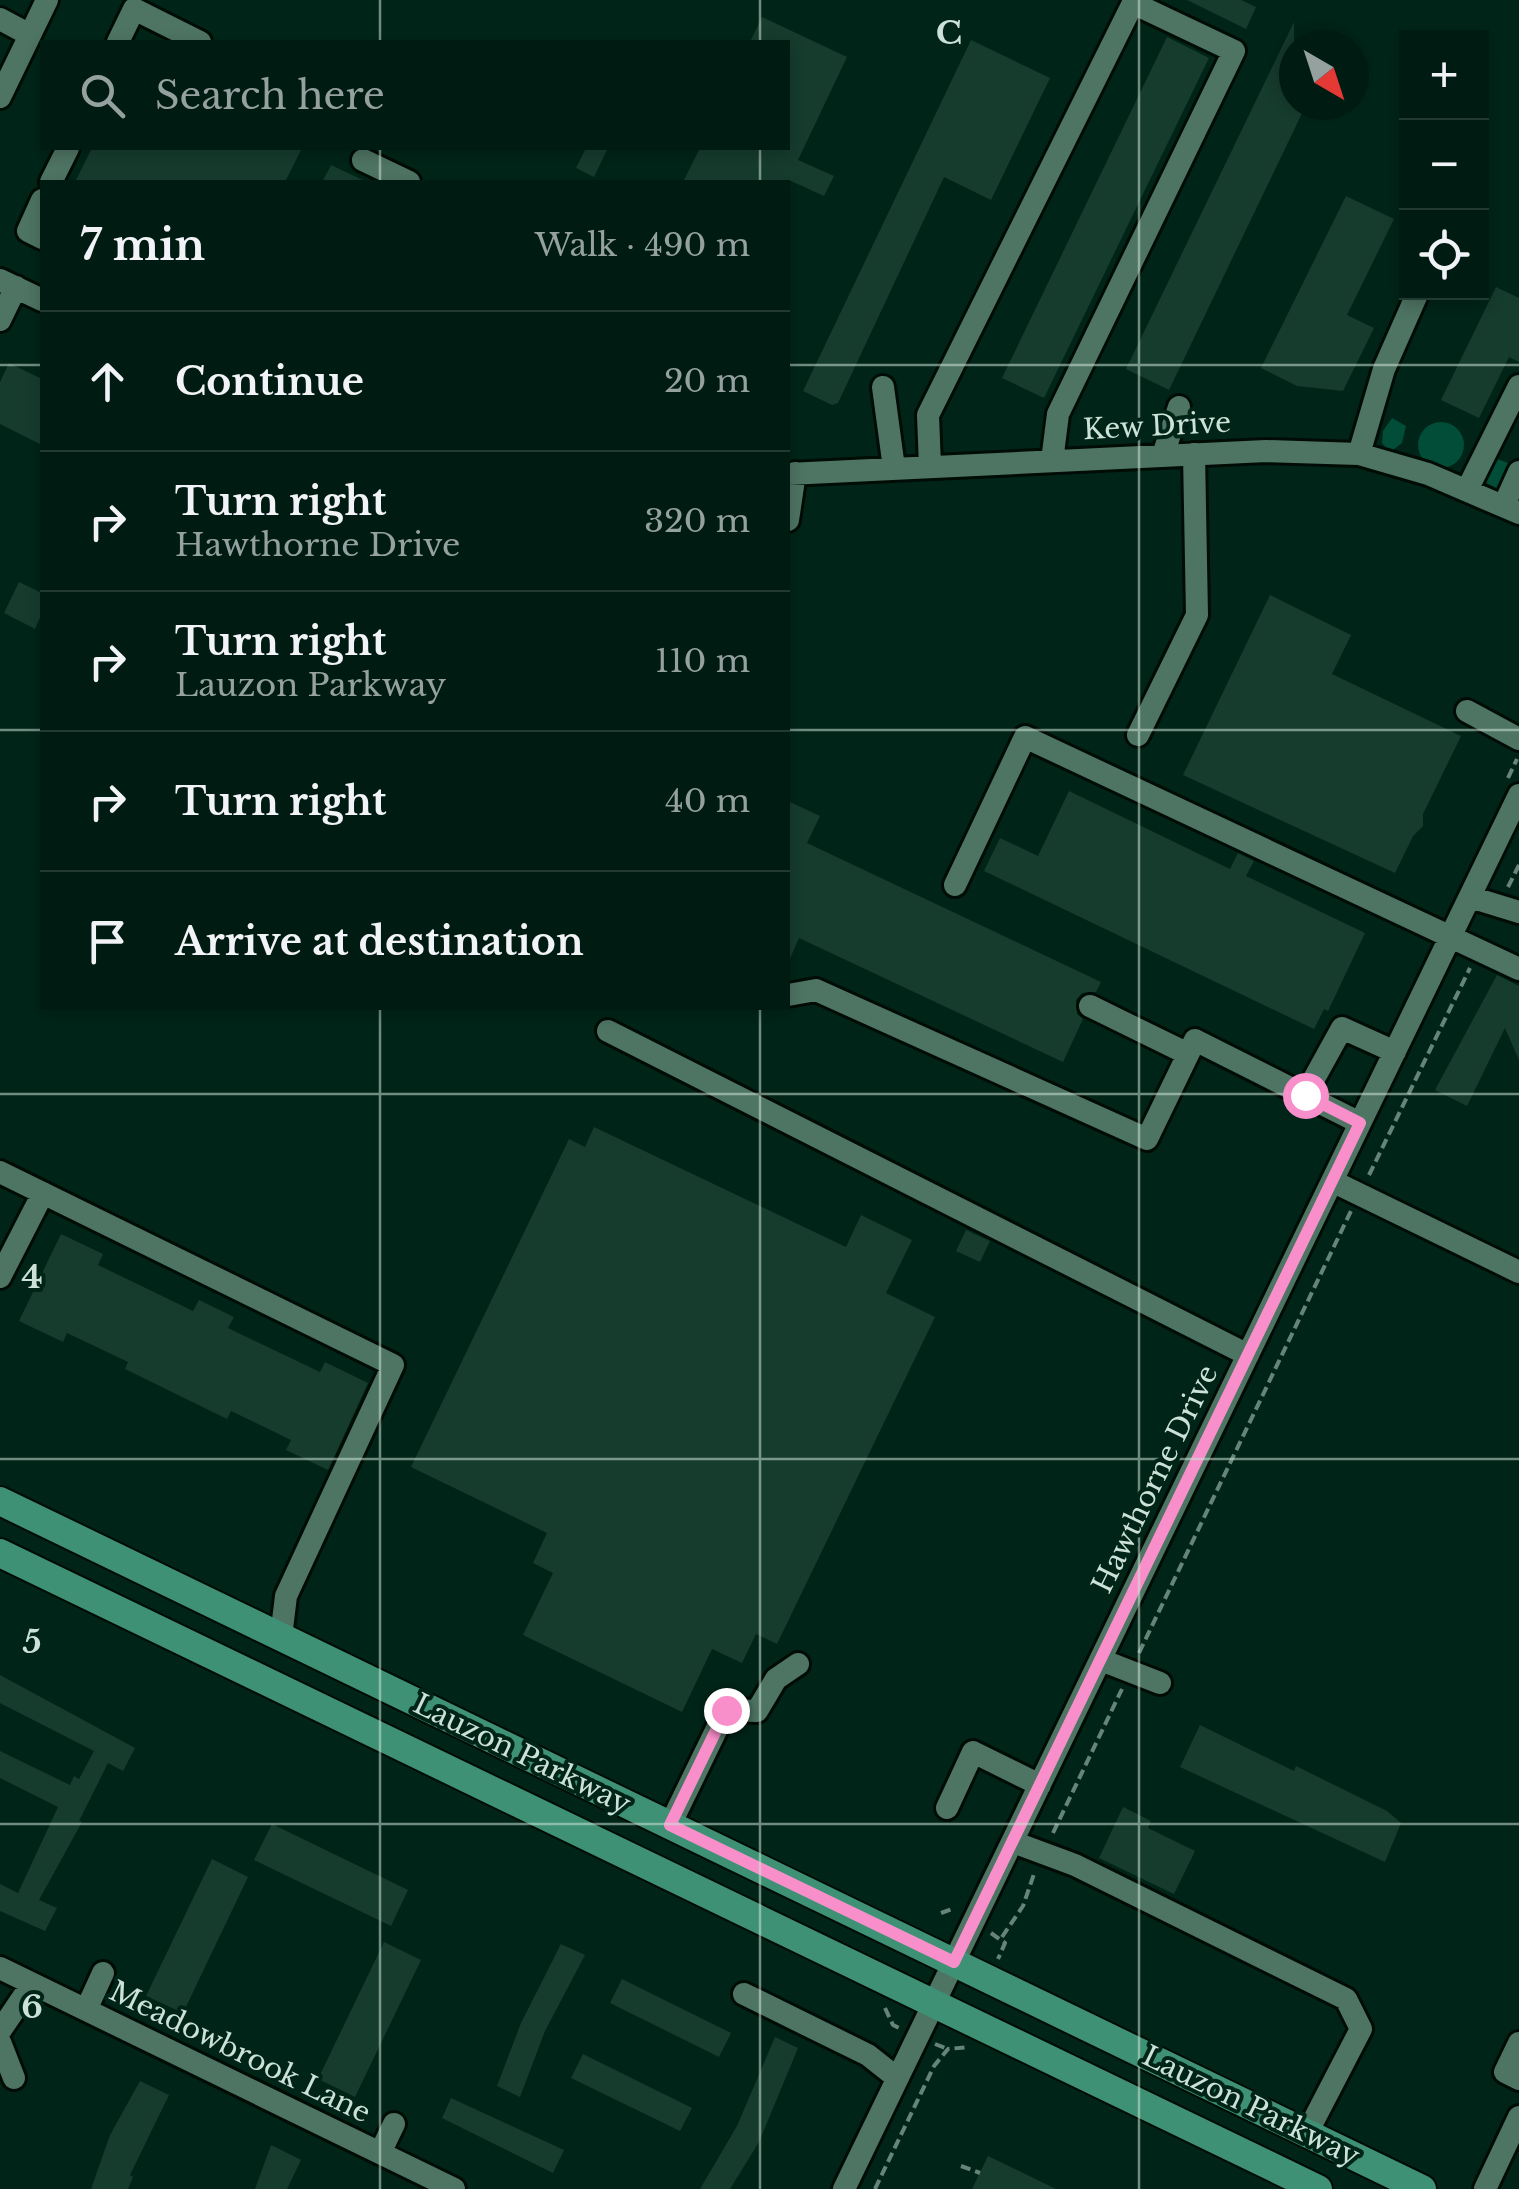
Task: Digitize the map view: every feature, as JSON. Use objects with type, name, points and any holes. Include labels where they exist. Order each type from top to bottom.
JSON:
[{"type":"main road","name":"Lauzon Parkway","points":[[0,1501],[1422,2189]]},
{"type":"main road","name":"Lauzon Parkway","points":[[0,1553],[1318,2189]]},
{"type":"street","points":[[0,97],[47,0]]},
{"type":"street","points":[[930,467],[928,415],[1133,3],[1234,50],[1058,414],[1052,461]]},
{"type":"street","points":[[119,40],[134,8],[196,40]]},
{"type":"street","points":[[0,19],[30,35]]},
{"type":"street","points":[[52,180],[67,150]]},
{"type":"street","points":[[364,160],[405,180]]},
{"type":"street","points":[[40,204],[28,231],[40,237]]},
{"type":"street","points":[[0,320],[8,284],[40,299]]},
{"type":"street","points":[[1359,454],[1384,369],[1414,300]]},
{"type":"street","points":[[1467,490],[1519,386]]},
{"type":"street","points":[[882,387],[894,468]]},
{"type":"street","points":[[1164,456],[1179,408]]},
{"type":"street","points":[[1138,736],[1197,615],[1194,454]]},
{"type":"street","name":"Kew Drive","points":[[791,473],[1194,454],[1359,454],[1512,509]]},
{"type":"street","points":[[1512,509],[1519,472]]},
{"type":"street","points":[[1467,711],[1519,739]]},
{"type":"street","points":[[954,885],[1025,737],[1519,969]]},
{"type":"street","name":"Hawthorne Drive","points":[[844,2189],[1519,796]]},
{"type":"street","points":[[1470,897],[1509,909]]},
{"type":"street","points":[[790,995],[816,990],[1147,1139],[1194,1040],[1360,1123]]},
{"type":"street","points":[[1090,1006],[1188,1054]]},
{"type":"street","points":[[1305,1095],[1342,1028],[1395,1052]]},
{"type":"street","points":[[608,1031],[1248,1355]]},
{"type":"street","points":[[0,1172],[393,1365],[286,1596],[281,1637]]},
{"type":"street","points":[[1332,1182],[1516,1264]]},
{"type":"street","points":[[0,1277],[44,1194]]},
{"type":"street","points":[[1101,1660],[1160,1682]]},
{"type":"street","points":[[670,1825],[726,1710],[757,1711],[776,1679],[798,1664]]},
{"type":"street","points":[[947,1808],[973,1752],[1040,1785]]},
{"type":"street","points":[[1013,1842],[1044,1853],[1346,1999],[1361,2029],[1307,2133]]},
{"type":"street","name":"Meadowbrook Lane","points":[[0,1968],[447,2188]]},
{"type":"street","points":[[86,2010],[104,1973]]},
{"type":"street","points":[[0,2031],[32,1984]]},
{"type":"street","points":[[744,1994],[868,2054],[897,2078]]},
{"type":"street","points":[[0,2042],[14,2078]]},
{"type":"street","points":[[1519,2042],[1505,2072],[1519,2079]]},
{"type":"street","points":[[1485,2189],[1519,2117]]},
{"type":"street","points":[[380,2153],[394,2124]]},
{"type":"path","points":[[1509,909],[1519,864]]},
{"type":"path","points":[[1373,1167],[1478,950]]},
{"type":"path","points":[[1004,1940],[1348,1217]]},
{"type":"path","points":[[874,2189],[934,2066],[954,2048]]},
{"type":"path","points":[[962,2166],[980,2174]]},
{"type":"green space","points":[[1392,418],[1406,426],[1402,443],[1390,452],[1382,443],[1383,431]]},
{"type":"green space","points":[[1441,422],[1457,429],[1464,445],[1457,461],[1441,468],[1425,461],[1418,445],[1425,429]]},
{"type":"green space","points":[[1495,458],[1516,466],[1503,491],[1482,481]]},
{"type":"building","points":[[1187,0],[1241,0],[1256,7],[1246,29]]},
{"type":"building","points":[[762,17],[847,57],[798,160],[834,176],[824,196],[790,180],[684,180],[699,150],[790,150],[790,40],[751,40]]},
{"type":"building","points":[[1167,37],[1209,58],[1044,398],[1002,378]]},
{"type":"building","points":[[971,40],[1050,78],[991,200],[944,177],[838,403],[832,405],[803,391]]},
{"type":"building","points":[[1279,53],[1279,120],[1299,120],[1169,390],[1126,369]]},
{"type":"building","points":[[91,150],[301,150],[286,180],[76,180]]},
{"type":"building","points":[[585,150],[607,150],[594,177],[576,168]]},
{"type":"building","points":[[331,165],[363,180],[323,180]]},
{"type":"building","points":[[1346,196],[1394,219],[1347,315],[1374,328],[1343,391],[1297,386],[1261,368]]},
{"type":"building","points":[[1496,287],[1519,298],[1519,362],[1509,357],[1479,418],[1441,400]]},
{"type":"building","points":[[9,363],[40,378],[40,444],[0,424],[0,382]]},
{"type":"building","points":[[19,582],[40,592],[40,618],[35,629],[4,613]]},
{"type":"building","points":[[1270,595],[1351,635],[1332,674],[1461,736],[1423,814],[1423,826],[1413,836],[1395,873],[1183,775]]},
{"type":"building","points":[[1069,791],[1230,869],[1238,853],[1254,861],[1246,876],[1365,933],[1328,1011],[1324,1009],[1314,1029],[984,871],[1000,838],[1038,856]]},
{"type":"building","points":[[790,802],[820,816],[807,843],[1101,982],[1096,992],[1082,993],[1076,1000],[1077,1014],[1083,1019],[1063,1062],[799,938],[790,958]]},
{"type":"building","points":[[1497,975],[1519,986],[1519,1060],[1505,1028],[1467,1106],[1435,1090]]},
{"type":"building","points":[[594,1127],[846,1247],[861,1215],[912,1240],[886,1293],[935,1317],[777,1644],[756,1634],[742,1663],[712,1649],[682,1712],[523,1635],[553,1573],[533,1563],[547,1533],[411,1467],[569,1139],[585,1147]]},
{"type":"building","points":[[966,1230],[990,1241],[980,1262],[956,1251]]},
{"type":"building","points":[[61,1234],[103,1254],[98,1265],[193,1311],[199,1300],[234,1317],[228,1328],[320,1372],[325,1362],[368,1383],[328,1470],[286,1450],[291,1440],[231,1411],[227,1419],[125,1369],[128,1362],[67,1333],[63,1342],[19,1321]]},
{"type":"building","points":[[0,1675],[135,1748],[123,1771],[108,1763],[79,1821],[82,1822],[39,1900],[57,1908],[45,1931],[0,1911],[0,1884],[18,1893],[58,1807],[0,1778],[0,1751],[70,1785],[74,1776],[79,1779],[94,1751],[0,1703]]},
{"type":"building","points":[[1200,1725],[1387,1811],[1401,1823],[1385,1862],[1180,1767]]},
{"type":"building","points":[[1123,1807],[1151,1821],[1148,1828],[1195,1851],[1174,1894],[1099,1858]]},
{"type":"building","points":[[272,1824],[408,1890],[391,1926],[254,1860]]},
{"type":"building","points":[[212,1859],[248,1877],[183,2013],[146,1996]]},
{"type":"building","points":[[384,1942],[421,1960],[355,2097],[318,2079]]},
{"type":"building","points":[[561,1944],[585,1955],[545,2031],[520,2097],[497,2086],[521,2023]]},
{"type":"building","points":[[622,1979],[731,2033],[719,2057],[610,2003]]},
{"type":"building","points":[[775,2037],[798,2048],[759,2142],[730,2189],[700,2189],[737,2126]]},
{"type":"building","points":[[583,2054],[692,2108],[680,2131],[571,2078]]},
{"type":"building","points":[[140,2081],[169,2095],[130,2175],[133,2177],[128,2189],[91,2189],[110,2135]]},
{"type":"building","points":[[451,2098],[564,2150],[553,2173],[442,2118]]},
{"type":"building","points":[[271,2145],[301,2160],[287,2189],[255,2189]]},
{"type":"building","points":[[988,2156],[1056,2189],[972,2189]]},
{"type":"route","points":[[726,1710],[670,1825],[954,1962],[1360,1123],[1305,1095]]}]
